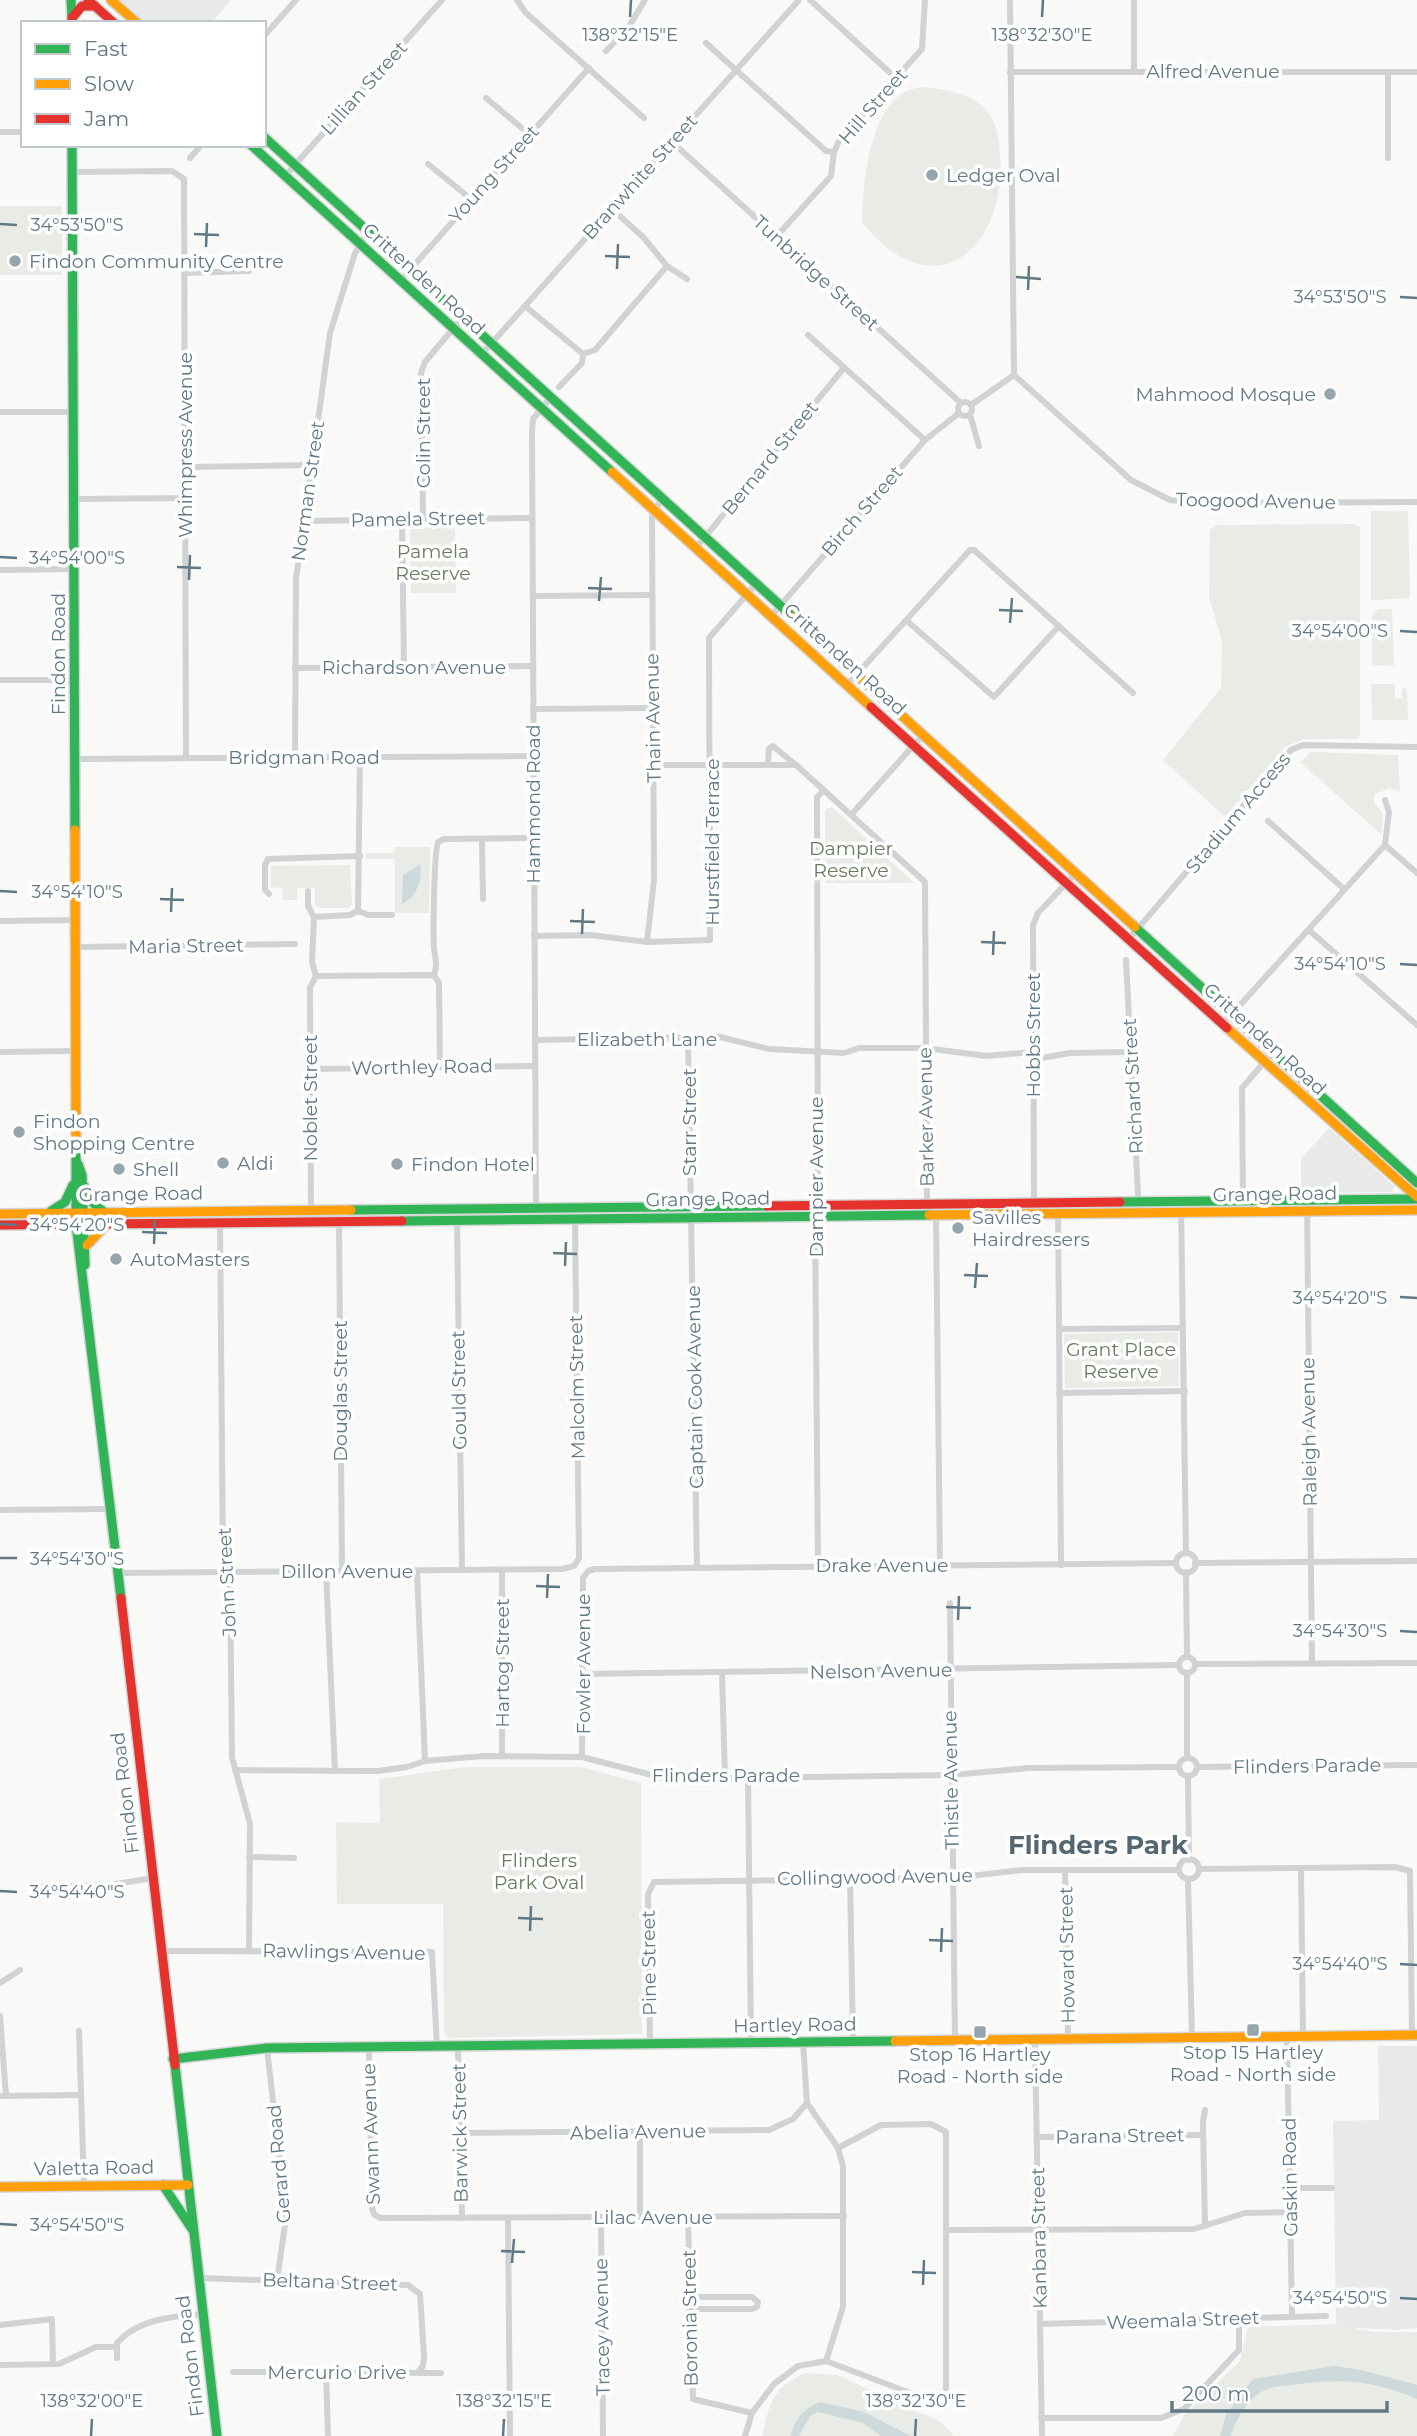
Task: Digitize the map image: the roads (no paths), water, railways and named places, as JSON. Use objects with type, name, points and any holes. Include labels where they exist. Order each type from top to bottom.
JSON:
[{"type":"main road","points":[[71,0],[72,20]]},
{"type":"main road","points":[[111,0],[135,21]]},
{"type":"main road","points":[[72,20],[82,6],[91,3],[112,21]]},
{"type":"main road","name":"Crittenden Road","points":[[266,139],[1417,1183]]},
{"type":"main road","name":"Findon Road","points":[[72,147],[77,920],[75,1051],[82,1246],[217,2436]]},
{"type":"main road","name":"Crittenden Road","points":[[253,147],[1222,1025],[1417,1198]]},
{"type":"main road","points":[[47,1213],[65,1202],[78,1182],[92,1202],[105,1213]]},
{"type":"main road","points":[[1392,1199],[1401,1192],[1401,1183]]},
{"type":"main road","name":"Grange Road","points":[[1243,1207],[1307,1201],[1417,1198]]},
{"type":"main road","name":"Grange Road","points":[[0,1225],[692,1217],[927,1205],[1034,1209]]},
{"type":"main road","name":"Grange Road","points":[[0,1214],[690,1206],[936,1215],[1058,1208],[1417,1210]]},
{"type":"main road","points":[[57,1224],[82,1246],[108,1223]]},
{"type":"main road","name":"Hartley Road","points":[[173,2059],[267,2048],[1414,2035]]},
{"type":"main road","points":[[163,2185],[193,2230]]},
{"type":"main road","name":"Valetta Road","points":[[0,2187],[188,2185]]},
{"type":"street","points":[[266,34],[296,0]]},
{"type":"street","name":"Lillian Street","points":[[285,176],[442,0]]},
{"type":"street","points":[[517,0],[525,12],[644,118]]},
{"type":"street","points":[[606,51],[628,28],[645,0]]},
{"type":"street","name":"Branwhite Street","points":[[482,354],[799,0]]},
{"type":"street","points":[[810,0],[897,79]]},
{"type":"street","name":"Hill Street","points":[[776,237],[831,176],[834,152],[839,141],[897,79],[924,43],[925,0]]},
{"type":"street","points":[[979,446],[970,415],[971,405],[1014,375],[1010,0]]},
{"type":"street","points":[[1134,0],[1134,71]]},
{"type":"street","points":[[706,43],[826,151],[834,152]]},
{"type":"street","name":"Young Street","points":[[400,281],[589,68]]},
{"type":"street","name":"Alfred Avenue","points":[[1010,72],[1417,72]]},
{"type":"street","points":[[1388,72],[1388,158]]},
{"type":"street","points":[[486,98],[529,134]]},
{"type":"street","points":[[0,132],[21,132]]},
{"type":"street","name":"Tunbridge Street","points":[[672,142],[961,404]]},
{"type":"street","points":[[190,158],[199,147]]},
{"type":"street","points":[[428,163],[471,199]]},
{"type":"street","name":"Whimpress Avenue","points":[[72,172],[172,171],[184,179],[186,758]]},
{"type":"street","points":[[612,209],[643,237],[667,266],[687,279]]},
{"type":"street","name":"Norman Street","points":[[295,757],[296,579],[330,333],[358,244],[368,233]]},
{"type":"street","points":[[583,354],[595,350],[667,266]]},
{"type":"street","points":[[184,272],[249,271]]},
{"type":"street","points":[[525,306],[583,354]]},
{"type":"street","name":"Colin Street","points":[[423,519],[421,373],[425,362],[462,318]]},
{"type":"street","points":[[808,335],[925,440]]},
{"type":"street","points":[[559,387],[582,363],[583,354]]},
{"type":"street","name":"Bernard Street","points":[[696,548],[843,369]]},
{"type":"street","name":"Toogood Avenue","points":[[1014,375],[1130,480],[1170,500],[1206,503],[1417,502]]},
{"type":"street","name":"Hammond Road","points":[[536,1219],[532,432],[533,419],[551,397]]},
{"type":"street","points":[[970,415],[959,413],[961,404],[967,402],[971,405]]},
{"type":"street","points":[[0,412],[74,412]]},
{"type":"street","name":"Birch Street","points":[[771,616],[925,440],[959,413]]},
{"type":"street","points":[[186,467],[312,465]]},
{"type":"street","points":[[74,499],[186,498]]},
{"type":"street","points":[[654,508],[662,498]]},
{"type":"street","name":"Thain Avenue","points":[[647,942],[654,880],[651,596],[654,508]]},
{"type":"street","name":"Pamela Street","points":[[304,521],[533,518]]},
{"type":"street","points":[[402,519],[404,667]]},
{"type":"street","points":[[847,685],[970,550],[1133,693]]},
{"type":"street","points":[[0,570],[74,569]]},
{"type":"street","name":"Hurstfield Terrace","points":[[534,936],[590,935],[647,942],[705,942],[712,935],[710,635],[756,584]]},
{"type":"street","points":[[534,596],[651,596]]},
{"type":"street","points":[[907,621],[994,697],[1059,626]]},
{"type":"street","name":"Richardson Avenue","points":[[295,668],[533,666]]},
{"type":"street","points":[[0,680],[75,680]]},
{"type":"street","points":[[533,709],[653,708]]},
{"type":"street","points":[[851,815],[923,735]]},
{"type":"street","name":"Stadium Access","points":[[1128,940],[1290,750],[1303,745],[1417,747]]},
{"type":"street","name":"Barker Avenue","points":[[768,765],[768,753],[773,746],[925,882],[927,1205],[936,1215],[940,1565]]},
{"type":"street","name":"Bridgman Road","points":[[76,759],[533,756]]},
{"type":"street","points":[[358,911],[359,757]]},
{"type":"street","points":[[654,765],[796,765]]},
{"type":"street","name":"Dampier Avenue","points":[[818,1566],[817,797],[824,790]]},
{"type":"street","points":[[1222,1025],[1310,931],[1385,845],[1389,812],[1385,800]]},
{"type":"street","points":[[1268,821],[1345,889]]},
{"type":"street","points":[[434,975],[438,965],[434,950],[436,847],[444,839],[534,838]]},
{"type":"street","points":[[482,839],[483,899]]},
{"type":"street","points":[[1385,845],[1417,873]]},
{"type":"street","points":[[269,894],[265,890],[265,865],[268,859],[360,856]]},
{"type":"street","name":"Hobbs Street","points":[[1034,1209],[1031,1052],[1033,925],[1038,913],[1076,873]]},
{"type":"street","name":"Noblet Street","points":[[308,891],[308,906],[314,917],[313,962],[316,976],[310,988],[311,1222]]},
{"type":"street","points":[[314,917],[350,915],[358,911],[368,915],[392,915]]},
{"type":"street","points":[[0,920],[77,920]]},
{"type":"street","points":[[1310,931],[1417,1025]]},
{"type":"street","name":"Maria Street","points":[[77,947],[295,944]]},
{"type":"street","name":"Richard Street","points":[[1126,960],[1139,1208]]},
{"type":"street","points":[[316,976],[434,975]]},
{"type":"street","points":[[434,975],[439,983],[440,1067]]},
{"type":"street","name":"Elizabeth Lane","points":[[535,1040],[720,1037],[769,1049],[816,1049],[844,1053],[859,1048],[925,1048],[986,1056],[1031,1052],[1042,1058],[1070,1053],[1131,1052]]},
{"type":"street","name":"Starr Street","points":[[688,1038],[690,1206]]},
{"type":"street","points":[[0,1052],[75,1051]]},
{"type":"street","points":[[1243,1207],[1242,1088],[1273,1052]]},
{"type":"street","name":"Worthley Road","points":[[310,1069],[535,1066]]},
{"type":"street","name":"Raleigh Avenue","points":[[1307,1201],[1312,1664]]},
{"type":"street","name":"Captain Cook Avenue","points":[[690,1206],[697,1567]]},
{"type":"street","name":"Malcolm Street","points":[[574,1566],[579,1558],[575,1207]]},
{"type":"street","points":[[1181,1207],[1186,1553]]},
{"type":"street","points":[[1058,1208],[1061,1565]]},
{"type":"street","name":"Gould Street","points":[[457,1209],[462,1570]]},
{"type":"street","name":"Douglas Street","points":[[339,1210],[342,1571]]},
{"type":"street","name":"John Street","points":[[220,1211],[223,1566],[230,1578],[232,1756],[250,1824],[249,1950]]},
{"type":"street","points":[[1059,1329],[1183,1328]]},
{"type":"street","points":[[1059,1393],[1185,1391]]},
{"type":"street","points":[[0,1510],[111,1509]]},
{"type":"street","points":[[1186,1553],[1193,1556],[1195,1563],[1193,1569],[1186,1572],[1180,1571],[1176,1563],[1179,1556],[1186,1553]]},
{"type":"street","points":[[1195,1563],[1417,1561]]},
{"type":"street","name":"Drake Avenue","points":[[588,1571],[697,1567],[1176,1563]]},
{"type":"street","name":"Dillon Avenue","points":[[118,1573],[502,1570],[562,1569],[574,1566]]},
{"type":"street","name":"Hartog Street","points":[[502,1570],[502,1756]]},
{"type":"street","points":[[326,1571],[335,1771]]},
{"type":"street","points":[[416,1571],[425,1761]]},
{"type":"street","name":"Fowler Avenue","points":[[582,1758],[583,1578],[588,1571]]},
{"type":"street","points":[[1186,1572],[1187,1656],[1195,1664],[1417,1663]]},
{"type":"street","name":"Thistle Avenue","points":[[950,1603],[955,2041]]},
{"type":"street","points":[[1187,1656],[1181,1659],[1178,1665],[1187,1673],[1188,1758]]},
{"type":"street","points":[[1187,1673],[1194,1670],[1195,1664]]},
{"type":"street","name":"Nelson Avenue","points":[[583,1674],[1178,1665]]},
{"type":"street","points":[[722,1673],[725,1777]]},
{"type":"street","name":"Flinders Parade","points":[[235,1770],[335,1771],[397,1768],[425,1761],[502,1756],[582,1758],[667,1779],[952,1775],[1028,1768],[1179,1767]]},
{"type":"street","points":[[1188,1758],[1194,1761],[1197,1767],[1194,1773],[1188,1776]]},
{"type":"street","points":[[1188,1758],[1181,1762],[1179,1767],[1188,1776],[1189,1860]]},
{"type":"street","name":"Flinders Parade","points":[[1197,1767],[1417,1765]]},
{"type":"street","points":[[748,1776],[751,2042]]},
{"type":"street","points":[[249,1857],[294,1858]]},
{"type":"street","points":[[1188,1879],[1196,1876],[1199,1869],[1196,1863],[1189,1860],[1182,1862],[1179,1870],[1188,1879],[1192,2038]]},
{"type":"street","points":[[1414,2035],[1415,1883],[1408,1876],[1417,1864]]},
{"type":"street","points":[[1199,1869],[1395,1867],[1410,1871]]},
{"type":"street","points":[[1301,1868],[1303,2037]]},
{"type":"street","name":"Collingwood Avenue","points":[[654,1882],[953,1878],[1022,1870],[1179,1870]]},
{"type":"street","name":"Howard Street","points":[[1065,1871],[1068,2039]]},
{"type":"street","points":[[31,1887],[110,1885],[153,1878]]},
{"type":"street","points":[[850,1878],[853,2042]]},
{"type":"street","name":"Pine Street","points":[[650,2045],[648,1894],[654,1882]]},
{"type":"street","name":"Rawlings Avenue","points":[[160,1951],[432,1952],[437,2047]]},
{"type":"street","points":[[0,1983],[20,1970]]},
{"type":"street","points":[[0,2016],[3,2096],[79,2095]]},
{"type":"street","points":[[79,2031],[84,2186]]},
{"type":"street","name":"Gaskin Road","points":[[1287,2037],[1292,2316]]},
{"type":"street","name":"Kanbara Street","points":[[1035,2040],[1042,2436]]},
{"type":"street","points":[[803,2042],[807,2103],[838,2148],[843,2166],[843,2308],[826,2361]]},
{"type":"street","name":"Barwick Street","points":[[458,2047],[462,2218]]},
{"type":"street","name":"Gerard Road","points":[[267,2048],[286,2218],[277,2280]]},
{"type":"street","name":"Swann Avenue","points":[[369,2048],[374,2214],[380,2218],[462,2218]]},
{"type":"street","name":"Abelia Avenue","points":[[460,2133],[769,2130],[793,2119],[807,2103]]},
{"type":"street","name":"Parana Street","points":[[1205,2110],[1205,2226]]},
{"type":"street","points":[[745,2436],[752,2413],[774,2384],[798,2366],[826,2361],[934,2402],[943,2400],[948,2376],[947,2136],[943,2128],[937,2125],[881,2126],[838,2148]]},
{"type":"street","points":[[640,2132],[640,2217]]},
{"type":"street","name":"Parana Street","points":[[1037,2137],[1203,2135]]},
{"type":"street","points":[[1290,2188],[1332,2188]]},
{"type":"street","points":[[947,2230],[1194,2229],[1245,2213],[1290,2212]]},
{"type":"street","name":"Tracey Avenue","points":[[601,2217],[603,2436]]},
{"type":"street","name":"Boronia Street","points":[[688,2217],[693,2399],[752,2413]]},
{"type":"street","name":"Lilac Avenue","points":[[462,2218],[844,2217]]},
{"type":"street","points":[[509,2218],[510,2436]]},
{"type":"street","name":"Beltana Street","points":[[198,2278],[408,2285],[420,2294],[422,2303],[424,2357],[423,2366],[418,2372]]},
{"type":"street","points":[[689,2297],[752,2297],[758,2302],[757,2307],[752,2309],[690,2309]]},
{"type":"street","points":[[117,2358],[116,2347],[122,2337],[164,2317],[203,2314]]},
{"type":"street","name":"Weemala Street","points":[[1040,2324],[1326,2316]]},
{"type":"street","points":[[1041,2417],[1161,2418],[1179,2413],[1240,2350],[1239,2318]]},
{"type":"street","points":[[0,2325],[52,2319],[53,2364]]},
{"type":"street","points":[[0,2365],[53,2364],[96,2347],[116,2347]]},
{"type":"street","name":"Mercurio Drive","points":[[233,2372],[441,2373]]},
{"type":"street","points":[[326,2372],[328,2436]]},
{"type":"place","name":"Ledger Oval","points":[[932,175]]},
{"type":"place","name":"Findon Community Centre","points":[[15,261]]},
{"type":"place","name":"Mahmood Mosque","points":[[1330,394]]},
{"type":"place","name":"Findon Shopping Centre","points":[[19,1132]]},
{"type":"place","name":"Aldi","points":[[223,1163]]},
{"type":"place","name":"Findon Hotel","points":[[397,1164]]},
{"type":"place","name":"Shell","points":[[119,1169]]},
{"type":"place","name":"Savilles Hairdressers","points":[[958,1228]]},
{"type":"place","name":"AutoMasters","points":[[116,1259]]},
{"type":"place","name":"Stop 15 Hartley Road - North side","points":[[1253,2030]]},
{"type":"place","name":"Stop 16 Hartley Road - North side","points":[[980,2032]]},
{"type":"district","name":"Flinders Park","points":[[1098,1845]]},
{"type":"park label","name":"Pamela Reserve","points":[[433,562]]},
{"type":"park label","name":"Dampier Reserve","points":[[851,859]]},
{"type":"park label","name":"Grant Place Reserve","points":[[1121,1360]]},
{"type":"park label","name":"Flinders Park Oval","points":[[539,1871]]}]
